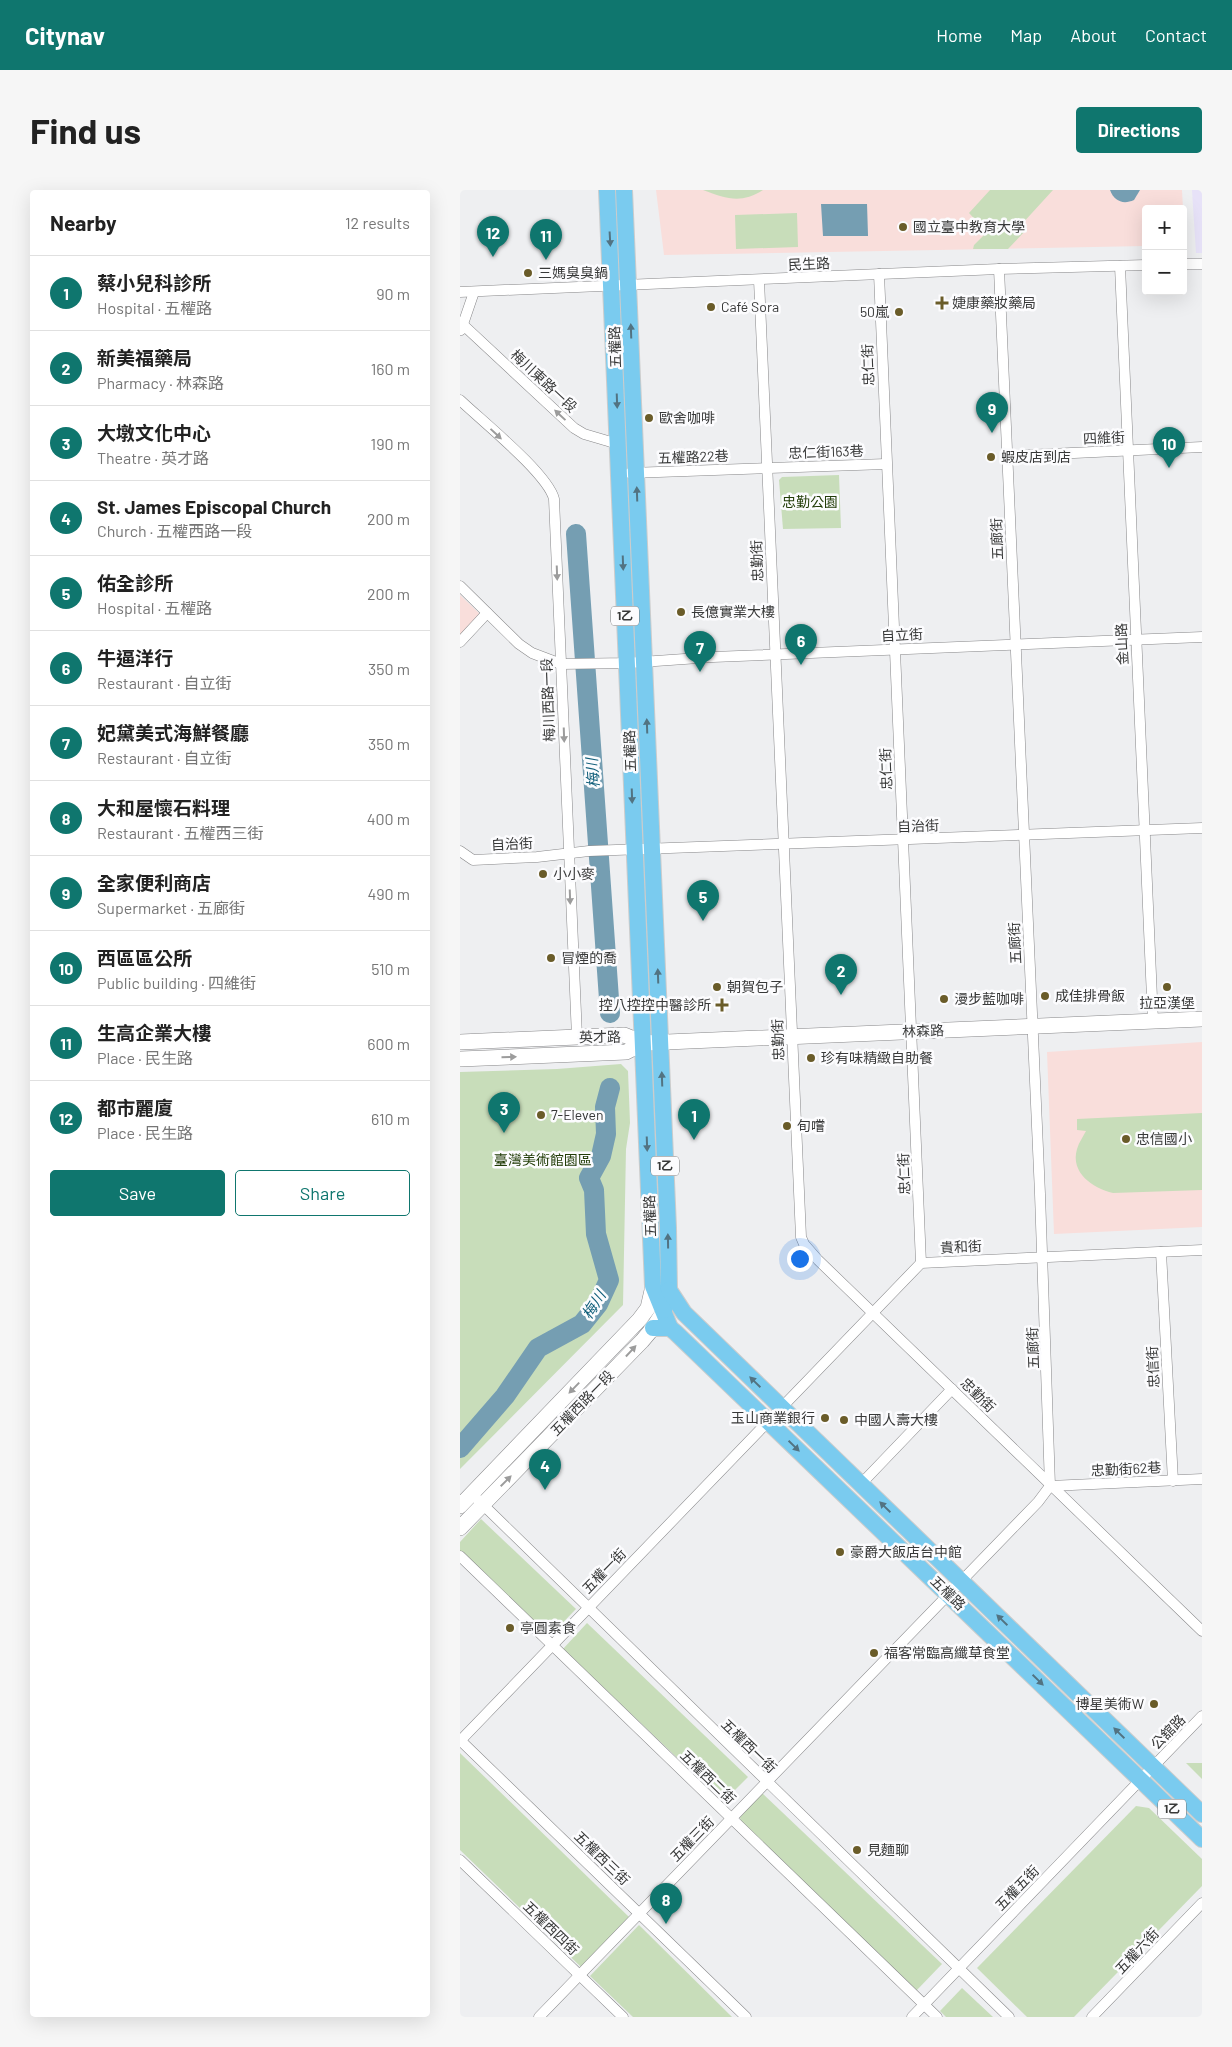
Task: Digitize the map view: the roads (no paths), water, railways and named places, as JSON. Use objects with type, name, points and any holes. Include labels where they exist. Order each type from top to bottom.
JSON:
[{"type":"main road","name":"五權路","points":[[607,190],[644,1043],[661,1288],[664,1310],[670,1328],[769,1421],[1202,1839]]},
{"type":"main road","name":"五權路","points":[[624,190],[660,1042],[661,1288],[684,1313],[1202,1814]]},
{"type":"main road","name":"林森路","points":[[644,1043],[1202,1019]]},
{"type":"main road","name":"英才路","points":[[460,1042],[624,1035],[644,1043]]},
{"type":"main road","name":"英才路","points":[[460,1059],[626,1052],[644,1043]]},
{"type":"main road","name":"五權西路一段","points":[[460,1528],[477,1499],[644,1314],[661,1288]]},
{"type":"main road","name":"五權西路一段","points":[[460,1506],[477,1499],[571,1415],[653,1328],[664,1310]]},
{"type":"main road","points":[[644,1314],[664,1310],[684,1313]]},
{"type":"main road","points":[[653,1328],[670,1328]]},
{"type":"street","points":[[1187,264],[1202,264]]},
{"type":"street","name":"民生路","points":[[460,292],[999,269],[1142,265]]},
{"type":"street","name":"金山路","points":[[1120,266],[1153,1021]]},
{"type":"street","name":"五廊街","points":[[999,269],[1043,1257],[1050,1486]]},
{"type":"street","name":"忠仁街","points":[[879,274],[921,1263]]},
{"type":"street","name":"忠勤街","points":[[759,280],[801,1237],[813,1255],[1202,1631]]},
{"type":"street","points":[[461,326],[474,292]]},
{"type":"street","name":"梅川東路一段","points":[[461,326],[574,428],[584,434],[618,444]]},
{"type":"street","name":"梅川西路一段","points":[[460,400],[537,472],[552,492],[577,1037]]},
{"type":"street","name":"四維街","points":[[1008,456],[1202,447]]},
{"type":"street","name":"忠仁街163巷","points":[[767,468],[886,464]]},
{"type":"street","name":"五權路22巷","points":[[619,474],[767,468]]},
{"type":"street","points":[[460,586],[519,644],[532,653],[561,664]]},
{"type":"street","points":[[460,642],[488,613]]},
{"type":"street","name":"自立街","points":[[561,664],[627,663],[775,654],[1202,637]]},
{"type":"street","name":"自治街","points":[[460,851],[472,860],[635,850],[1202,828]]},
{"type":"street","name":"貴和街","points":[[782,1408],[921,1263],[1202,1250]]},
{"type":"street","name":"忠信街","points":[[1161,1252],[1172,1481]]},
{"type":"street","points":[[861,1484],[952,1389]]},
{"type":"street","name":"五權一街","points":[[460,1741],[782,1408]]},
{"type":"street","name":"忠勤街62巷","points":[[1050,1486],[1202,1479]]},
{"type":"street","points":[[961,1581],[1038,1502],[1050,1486]]},
{"type":"street","name":"五權西一街","points":[[477,1499],[1009,2017]]},
{"type":"street","name":"五權西二街","points":[[460,1556],[937,2017]]},
{"type":"street","name":"五權三街","points":[[539,2017],[961,1581]]},
{"type":"street","name":"公舘路","points":[[1141,1779],[1202,1716]]},
{"type":"street","name":"五權西三街","points":[[460,1741],[746,2017]]},
{"type":"street","name":"五權五街","points":[[912,2017],[1141,1779]]},
{"type":"street","name":"五權西四街","points":[[460,1860],[623,2017]]},
{"type":"street","name":"五權六街","points":[[1092,2017],[1202,1903]]},
{"type":"water","points":[[1110,190],[1140,190],[1134,200],[1123,202],[1116,199]]},
{"type":"water","points":[[821,204],[867,204],[868,236],[823,236]]},
{"type":"waterway","name":"梅川","points":[[576,534],[610,1013]]},
{"type":"waterway","name":"梅川","points":[[460,1448],[505,1396],[538,1348],[582,1324],[598,1304],[609,1280],[596,1234],[594,1190],[589,1178],[601,1156],[606,1134],[605,1107],[610,1088]]},
{"type":"place","name":"國立臺中教育大學","points":[[903,227]]},
{"type":"place","name":"都市麗廈","points":[[493,257]]},
{"type":"place","name":"生高企業大樓","points":[[546,260]]},
{"type":"place","name":"三媽臭臭鍋","points":[[528,273]]},
{"type":"place","name":"婕康藥妝藥局","points":[[942,303]]},
{"type":"place","name":"Café Sora","points":[[711,307]]},
{"type":"place","name":"50嵐","points":[[899,312]]},
{"type":"place","name":"歐舍咖啡","points":[[649,418]]},
{"type":"place","name":"全家便利商店","points":[[992,433]]},
{"type":"place","name":"蝦皮店到店","points":[[991,457]]},
{"type":"place","name":"西區區公所","points":[[1169,468]]},
{"type":"place","name":"長億實業大樓","points":[[681,612]]},
{"type":"place","name":"牛逼洋行","points":[[801,665]]},
{"type":"place","name":"妃黛美式海鮮餐廳","points":[[700,672]]},
{"type":"place","name":"小小麥","points":[[543,874]]},
{"type":"place","name":"佑全診所","points":[[703,921]]},
{"type":"place","name":"冒煙的喬","points":[[551,958]]},
{"type":"place","name":"朝賀包子","points":[[717,987]]},
{"type":"place","name":"拉亞漢堡","points":[[1167,987]]},
{"type":"place","name":"新美福藥局","points":[[841,995]]},
{"type":"place","name":"成佳排骨飯","points":[[1045,996]]},
{"type":"place","name":"漫步藍咖啡","points":[[944,999]]},
{"type":"place","name":"控八控控中醫診所","points":[[722,1005]]},
{"type":"place","name":"珍有味精緻自助餐","points":[[811,1058]]},
{"type":"place","name":"7-Eleven","points":[[541,1115]]},
{"type":"place","name":"旬嚐","points":[[787,1126]]},
{"type":"place","name":"大墩文化中心","points":[[504,1133]]},
{"type":"place","name":"忠信國小","points":[[1126,1139]]},
{"type":"place","name":"蔡小兒科診所","points":[[694,1140]]},
{"type":"place","name":"玉山商業銀行","points":[[825,1418]]},
{"type":"place","name":"中國人壽大樓","points":[[844,1420]]},
{"type":"place","name":"St. James Episcopal Church","points":[[545,1490]]},
{"type":"place","name":"豪爵大飯店台中館","points":[[840,1552]]},
{"type":"place","name":"亭圓素食","points":[[510,1628]]},
{"type":"place","name":"福客常臨高纖草食堂","points":[[874,1653]]},
{"type":"place","name":"博星美術W","points":[[1154,1704]]},
{"type":"place","name":"見麵聊","points":[[857,1850]]},
{"type":"place","name":"大和屋懷石料理","points":[[666,1924]]},
{"type":"park label","name":"忠勤公園","points":[[810,502]]},
{"type":"park label","name":"臺灣美術館園區","points":[[543,1160]]}]
